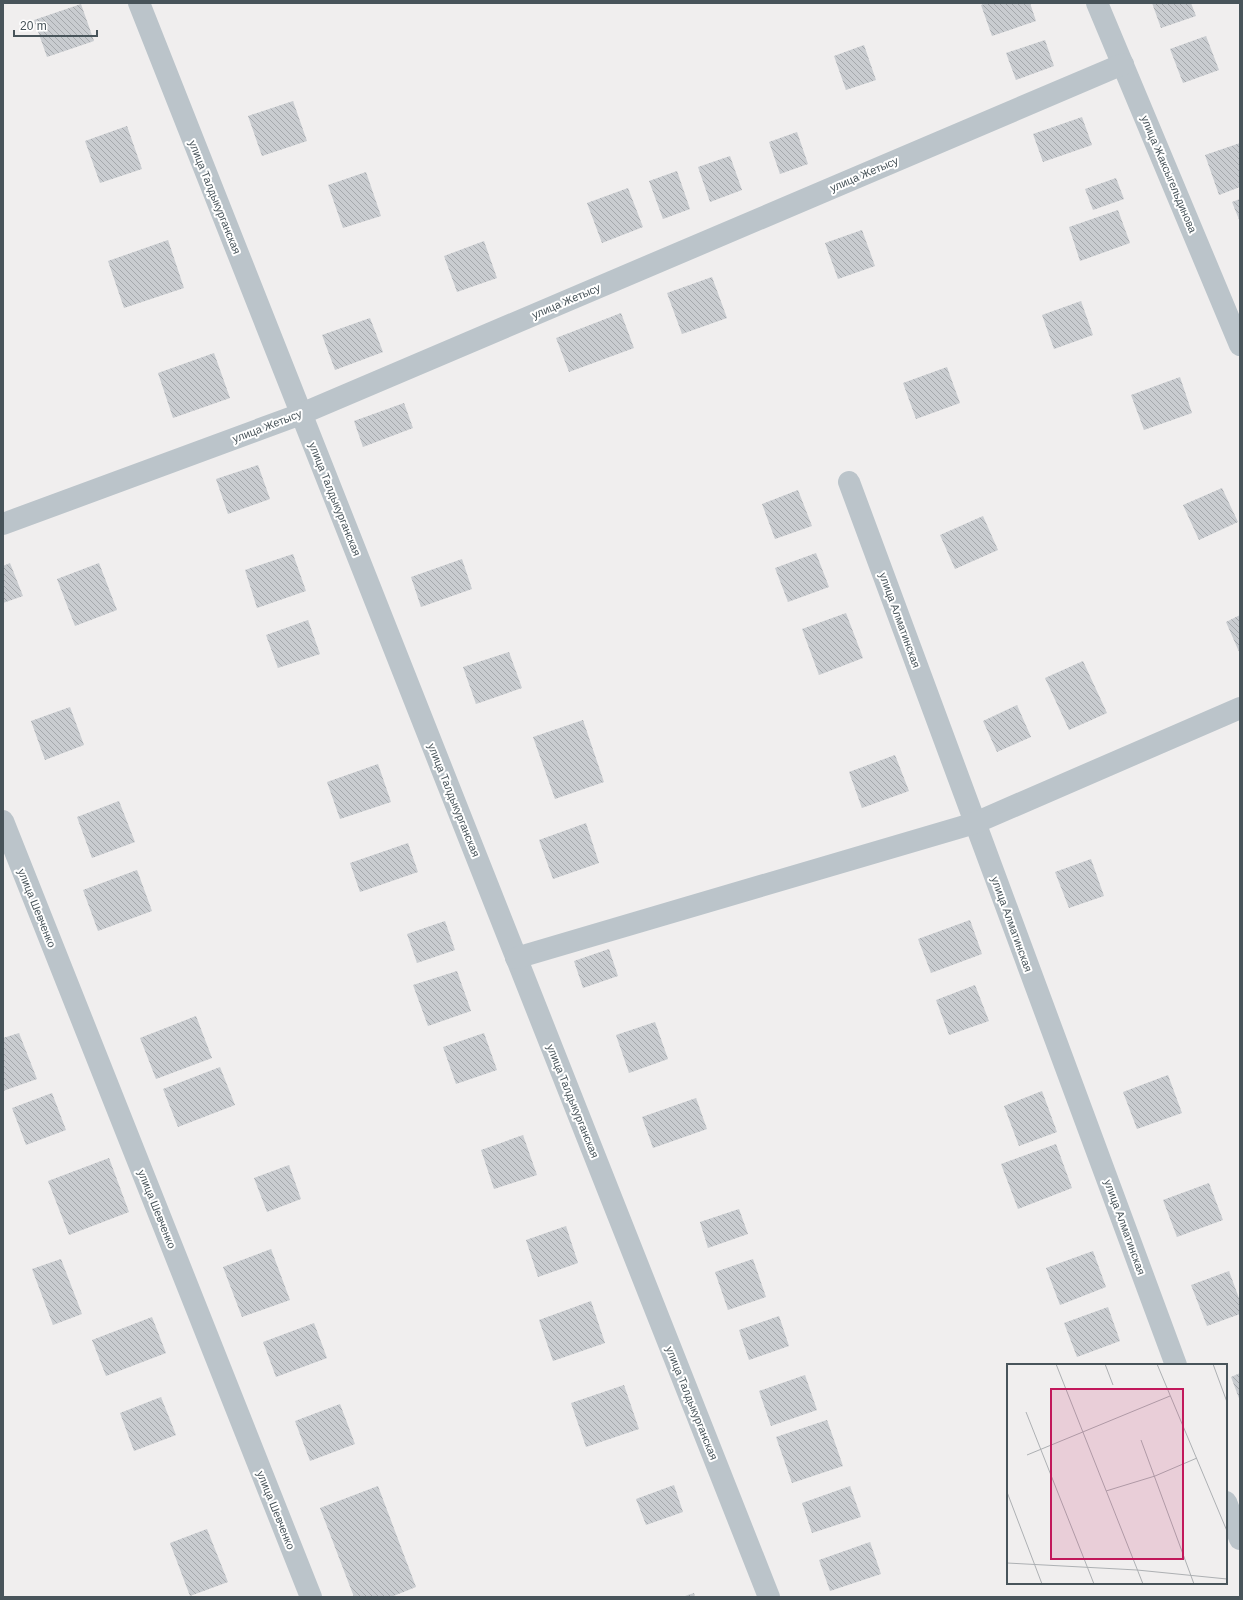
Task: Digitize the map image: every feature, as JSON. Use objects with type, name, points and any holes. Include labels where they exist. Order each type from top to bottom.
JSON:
[{"type":"street","name":"улица Талдыкурганская","points":[[139,3],[769,1597]]},
{"type":"street","name":"улица Жаксыгельдинова","points":[[1097,3],[1240,345]]},
{"type":"street","name":"улица Жетысу","points":[[3,524],[301,414],[1122,64]]},
{"type":"street","name":"улица Алматинская","points":[[849,482],[1176,1364]]},
{"type":"street","points":[[516,958],[975,823],[1240,708]]},
{"type":"street","name":"улица Шевченко","points":[[3,821],[311,1597]]},
{"type":"street","points":[[1227,1505],[1240,1539]]},
{"type":"building","points":[[987,3],[1030,3],[1036,21],[992,36],[981,5]]},
{"type":"building","points":[[1152,3],[1191,3],[1196,16],[1161,28]]},
{"type":"building","points":[[81,4],[94,41],[47,57],[34,20]]},
{"type":"building","points":[[1206,36],[1219,70],[1183,83],[1170,49]]},
{"type":"building","points":[[1045,40],[1054,66],[1016,80],[1006,53]]},
{"type":"building","points":[[864,45],[876,80],[846,90],[834,56]]},
{"type":"building","points":[[293,101],[307,141],[262,156],[248,116]]},
{"type":"building","points":[[1082,117],[1092,145],[1043,162],[1033,134]]},
{"type":"building","points":[[127,126],[142,169],[100,183],[85,141]]},
{"type":"building","points":[[797,132],[808,164],[780,174],[769,142]]},
{"type":"building","points":[[1240,143],[1240,187],[1219,195],[1205,155]]},
{"type":"building","points":[[730,156],[742,190],[710,202],[698,167]]},
{"type":"building","points":[[677,171],[690,209],[663,219],[649,181]]},
{"type":"building","points":[[366,172],[381,216],[343,228],[328,185]]},
{"type":"building","points":[[1116,178],[1124,199],[1093,210],[1085,189]]},
{"type":"building","points":[[628,188],[643,227],[602,243],[587,203]]},
{"type":"building","points":[[1240,199],[1240,222],[1232,202]]},
{"type":"building","points":[[1118,210],[1130,243],[1080,261],[1069,227]]},
{"type":"building","points":[[862,230],[875,266],[838,279],[825,243]]},
{"type":"building","points":[[168,240],[184,288],[124,308],[108,261]]},
{"type":"building","points":[[484,241],[497,278],[457,292],[444,256]]},
{"type":"building","points":[[712,277],[727,318],[682,334],[667,293]]},
{"type":"building","points":[[1081,301],[1093,335],[1054,349],[1042,315]]},
{"type":"building","points":[[621,313],[634,348],[569,372],[556,338]]},
{"type":"building","points":[[370,318],[383,352],[335,370],[322,335]]},
{"type":"building","points":[[214,353],[230,398],[173,418],[158,373]]},
{"type":"building","points":[[947,367],[960,403],[916,419],[903,383]]},
{"type":"building","points":[[1180,377],[1192,413],[1144,430],[1131,395]]},
{"type":"building","points":[[404,403],[413,428],[363,447],[354,421]]},
{"type":"building","points":[[258,465],[270,499],[228,514],[216,479]]},
{"type":"building","points":[[1222,488],[1238,522],[1199,540],[1183,505]]},
{"type":"building","points":[[798,490],[812,526],[775,539],[762,504]]},
{"type":"building","points":[[983,516],[998,550],[955,569],[940,535]]},
{"type":"building","points":[[816,553],[829,587],[788,602],[775,568]]},
{"type":"building","points":[[293,554],[306,591],[257,608],[245,570]]},
{"type":"building","points":[[462,559],[472,589],[421,607],[411,577]]},
{"type":"building","points":[[10,563],[23,596],[3,603],[3,566]]},
{"type":"building","points":[[99,563],[117,610],[75,626],[57,579]]},
{"type":"building","points":[[846,613],[863,658],[819,675],[802,629]]},
{"type":"building","points":[[1240,615],[1240,654],[1226,622]]},
{"type":"building","points":[[308,620],[320,654],[278,668],[266,635]]},
{"type":"building","points":[[509,652],[522,688],[476,704],[463,667]]},
{"type":"building","points":[[1083,661],[1107,713],[1069,730],[1045,678]]},
{"type":"building","points":[[1017,705],[1031,737],[997,752],[983,721]]},
{"type":"building","points":[[70,707],[84,745],[45,760],[31,721]]},
{"type":"building","points":[[583,720],[604,782],[555,799],[533,737]]},
{"type":"building","points":[[895,755],[909,791],[862,808],[849,772]]},
{"type":"building","points":[[378,764],[391,802],[340,819],[327,782]]},
{"type":"building","points":[[119,801],[135,842],[92,858],[77,817]]},
{"type":"building","points":[[586,823],[599,863],[553,879],[539,840]]},
{"type":"building","points":[[408,843],[418,872],[360,892],[350,863]]},
{"type":"building","points":[[1091,859],[1104,896],[1069,908],[1055,872]]},
{"type":"building","points":[[137,870],[152,911],[98,931],[83,890]]},
{"type":"building","points":[[970,920],[982,954],[931,973],[918,939]]},
{"type":"building","points":[[445,921],[455,950],[417,963],[407,934]]},
{"type":"building","points":[[609,949],[618,976],[583,988],[574,961]]},
{"type":"building","points":[[457,971],[471,1011],[428,1026],[413,985]]},
{"type":"building","points":[[975,985],[989,1021],[949,1035],[936,1000]]},
{"type":"building","points":[[196,1016],[212,1058],[156,1079],[140,1038]]},
{"type":"building","points":[[655,1022],[668,1059],[629,1073],[616,1035]]},
{"type":"building","points":[[19,1033],[37,1079],[3,1091],[3,1038]]},
{"type":"building","points":[[484,1033],[497,1070],[456,1084],[443,1047]]},
{"type":"building","points":[[220,1067],[235,1105],[178,1127],[163,1089]]},
{"type":"building","points":[[1168,1075],[1182,1113],[1137,1129],[1123,1092]]},
{"type":"building","points":[[1042,1091],[1057,1132],[1019,1146],[1004,1106]]},
{"type":"building","points":[[52,1093],[66,1130],[26,1145],[12,1108]]},
{"type":"building","points":[[696,1098],[707,1129],[653,1148],[642,1117]]},
{"type":"building","points":[[523,1135],[537,1175],[494,1189],[481,1150]]},
{"type":"building","points":[[1056,1144],[1072,1188],[1018,1209],[1001,1164]]},
{"type":"building","points":[[109,1158],[129,1212],[69,1235],[48,1181]]},
{"type":"building","points":[[289,1165],[301,1199],[267,1212],[254,1178]]},
{"type":"building","points":[[1209,1183],[1223,1220],[1177,1237],[1163,1200]]},
{"type":"building","points":[[739,1209],[748,1234],[708,1248],[700,1222]]},
{"type":"building","points":[[566,1226],[578,1263],[538,1277],[526,1240]]},
{"type":"building","points":[[271,1249],[290,1300],[242,1317],[223,1267]]},
{"type":"building","points":[[1093,1251],[1106,1287],[1060,1305],[1046,1268]]},
{"type":"building","points":[[61,1259],[82,1314],[53,1325],[32,1269]]},
{"type":"building","points":[[753,1259],[766,1297],[728,1310],[715,1272]]},
{"type":"building","points":[[1229,1271],[1240,1301],[1240,1314],[1207,1326],[1191,1285]]},
{"type":"building","points":[[591,1301],[605,1343],[553,1361],[539,1320]]},
{"type":"building","points":[[1108,1307],[1120,1341],[1077,1357],[1064,1323]]},
{"type":"building","points":[[779,1316],[789,1346],[749,1360],[739,1330]]},
{"type":"building","points":[[152,1317],[166,1353],[106,1376],[92,1340]]},
{"type":"building","points":[[314,1323],[327,1358],[276,1377],[263,1342]]},
{"type":"building","points":[[1240,1373],[1240,1401],[1231,1377]]},
{"type":"building","points":[[805,1375],[817,1410],[771,1426],[759,1391]]},
{"type":"building","points":[[624,1385],[639,1429],[586,1447],[571,1403]]},
{"type":"building","points":[[161,1397],[176,1435],[134,1451],[120,1413]]},
{"type":"building","points":[[340,1404],[355,1444],[310,1461],[295,1421]]},
{"type":"building","points":[[827,1420],[843,1466],[792,1483],[776,1437]]},
{"type":"building","points":[[674,1485],[683,1512],[646,1525],[636,1499]]},
{"type":"building","points":[[378,1486],[416,1587],[391,1597],[354,1597],[320,1508]]},
{"type":"building","points":[[850,1486],[861,1517],[812,1533],[802,1503]]},
{"type":"building","points":[[207,1529],[228,1582],[190,1596],[170,1543]]},
{"type":"building","points":[[870,1542],[881,1574],[830,1591],[819,1560]]},
{"type":"building","points":[[694,1593],[695,1597],[682,1597]]}]
